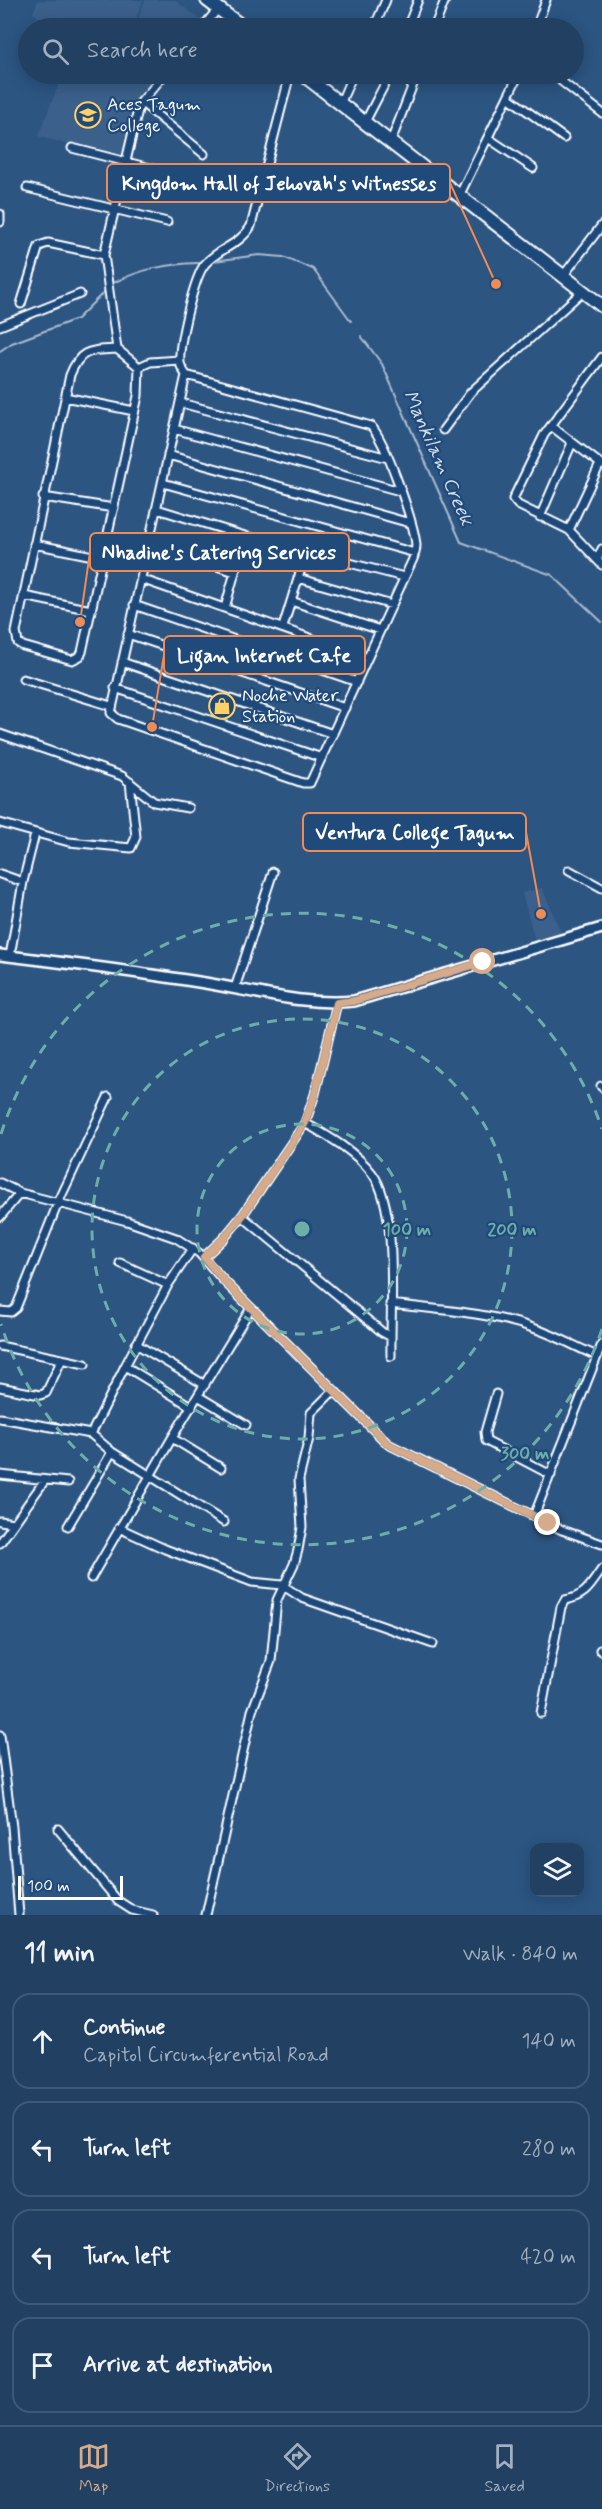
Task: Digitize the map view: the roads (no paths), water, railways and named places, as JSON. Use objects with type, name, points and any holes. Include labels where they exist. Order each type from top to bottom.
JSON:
[{"type":"highway","points":[[207,0],[230,18]]},
{"type":"highway","points":[[314,84],[602,306]]},
{"type":"main road","points":[[5,956],[99,966],[297,999],[337,1003],[354,1001],[602,928]]},
{"type":"street","points":[[378,18],[386,0]]},
{"type":"street","points":[[411,18],[418,0]]},
{"type":"street","points":[[438,18],[445,0]]},
{"type":"street","points":[[540,18],[546,0]]},
{"type":"street","points":[[210,18],[218,9]]},
{"type":"street","points":[[117,349],[105,278],[104,255],[141,102],[156,84]]},
{"type":"street","points":[[186,375],[367,423],[375,430],[388,458],[410,523],[415,540],[415,553],[312,781],[303,783],[118,719],[111,713],[181,403],[186,375],[180,360],[194,291],[201,271],[212,258],[246,235],[251,226],[287,84]]},
{"type":"street","points":[[339,105],[348,84]]},
{"type":"street","points":[[364,124],[385,84]]},
{"type":"street","points":[[390,144],[413,84]]},
{"type":"street","points":[[459,196],[514,84]]},
{"type":"street","points":[[566,84],[601,109]]},
{"type":"street","points":[[508,97],[564,138]]},
{"type":"street","points":[[141,102],[204,154]]},
{"type":"street","points":[[488,138],[533,168]]},
{"type":"street","points":[[72,148],[259,196]]},
{"type":"street","points":[[27,188],[167,222]]},
{"type":"street","points":[[0,214],[0,222]]},
{"type":"street","points":[[562,276],[602,225]]},
{"type":"street","points":[[21,304],[39,246],[48,243],[104,255]]},
{"type":"street","points":[[443,430],[471,392],[583,291]]},
{"type":"street","points":[[0,326],[80,294]]},
{"type":"street","points":[[117,349],[140,367],[134,411],[82,652],[77,659],[68,659],[18,643],[16,632],[70,375],[78,357],[90,351],[117,349]]},
{"type":"street","points":[[600,562],[569,530],[540,517],[513,500],[534,451],[602,357]]},
{"type":"street","points":[[140,367],[150,362],[180,360]]},
{"type":"street","points":[[65,397],[134,411]]},
{"type":"street","points":[[181,403],[388,458]]},
{"type":"street","points":[[551,426],[601,464],[569,530]]},
{"type":"street","points":[[174,429],[400,491]]},
{"type":"street","points":[[540,517],[572,443]]},
{"type":"street","points":[[168,455],[410,523]]},
{"type":"street","points":[[163,483],[415,553]]},
{"type":"street","points":[[43,497],[114,508]]},
{"type":"street","points":[[157,509],[245,536],[404,577]]},
{"type":"street","points":[[225,608],[245,536]]},
{"type":"street","points":[[34,544],[103,558]]},
{"type":"street","points":[[149,544],[235,572]]},
{"type":"street","points":[[600,562],[602,549]]},
{"type":"street","points":[[283,627],[306,552]]},
{"type":"street","points":[[298,578],[392,605]]},
{"type":"street","points":[[141,579],[367,658]]},
{"type":"street","points":[[24,596],[91,610]]},
{"type":"street","points":[[291,601],[380,630]]},
{"type":"street","points":[[134,605],[357,682]]},
{"type":"street","points":[[128,634],[345,708]]},
{"type":"street","points":[[122,662],[333,734]]},
{"type":"street","points":[[23,679],[111,706]]},
{"type":"street","points":[[116,688],[322,758]]},
{"type":"street","points":[[0,734],[111,772],[130,782],[154,802],[188,808]]},
{"type":"street","points":[[0,823],[35,834],[79,843],[131,848],[136,837],[130,782]]},
{"type":"street","points":[[5,956],[35,834]]},
{"type":"street","points":[[569,870],[602,888]]},
{"type":"street","points":[[235,988],[273,872]]},
{"type":"street","points":[[0,874],[23,882]]},
{"type":"street","points":[[204,1257],[242,1216],[305,1123],[315,1094],[337,1003]]},
{"type":"street","points":[[0,1311],[11,1312],[16,1308],[58,1203],[108,1097]]},
{"type":"street","points":[[305,1123],[339,1144],[372,1172],[377,1180],[390,1222],[391,1356]]},
{"type":"street","points":[[0,1183],[20,1193],[168,1234],[193,1248],[388,1444],[562,1530],[602,1544]]},
{"type":"street","points":[[0,1217],[20,1193]]},
{"type":"street","points":[[242,1216],[391,1337]]},
{"type":"street","points":[[92,1434],[168,1285],[193,1248]]},
{"type":"street","points":[[120,1263],[168,1285]]},
{"type":"street","points":[[390,1304],[512,1321],[534,1328],[597,1356]]},
{"type":"street","points":[[91,1578],[251,1308]]},
{"type":"street","points":[[136,1344],[205,1385]]},
{"type":"street","points":[[534,1516],[602,1344]]},
{"type":"street","points":[[0,1346],[86,1364]]},
{"type":"street","points":[[0,1387],[40,1395],[46,1394],[62,1359]]},
{"type":"street","points":[[125,1366],[192,1407]]},
{"type":"street","points":[[206,1915],[252,1711],[272,1661],[275,1612],[282,1585],[294,1564],[300,1536],[299,1479],[309,1438],[311,1413],[334,1390]]},
{"type":"street","points":[[496,1394],[484,1432],[486,1441],[551,1475]]},
{"type":"street","points":[[198,1396],[246,1425]]},
{"type":"street","points":[[0,1418],[92,1434],[112,1452],[224,1522]]},
{"type":"street","points":[[172,1438],[221,1468]]},
{"type":"street","points":[[68,1526],[112,1452]]},
{"type":"street","points":[[0,1475],[68,1482]]},
{"type":"street","points":[[0,1543],[45,1480]]},
{"type":"street","points":[[0,1521],[14,1523]]},
{"type":"street","points":[[119,1528],[165,1549],[252,1582],[282,1585],[302,1598],[433,1644]]},
{"type":"street","points":[[541,1713],[561,1607],[565,1600],[584,1594],[602,1569]]},
{"type":"street","points":[[0,1735],[12,1827],[19,1915]]},
{"type":"street","points":[[58,1829],[118,1901],[132,1913],[153,1915]]},
{"type":"waterway","name":"Mankilam Creek","points":[[214,261],[259,255],[283,257],[313,269],[351,321]]},
{"type":"waterway","name":"Mankilam Creek","points":[[113,283],[154,268],[198,263]]},
{"type":"waterway","name":"Mankilam Creek","points":[[0,351],[12,343],[77,319],[104,292]]},
{"type":"waterway","name":"Mankilam Creek","points":[[361,336],[382,364],[461,542],[552,575],[602,622]]},
{"type":"place","name":"Aces Tagum College","points":[[88,115]]},
{"type":"place","name":"Kingdom Hall of Jehovah's Witnesses","points":[[496,284]]},
{"type":"place","name":"Nhadine's Catering Services","points":[[80,622]]},
{"type":"place","name":"Noche Water Station","points":[[222,706]]},
{"type":"place","name":"Ligan Internet Cafe","points":[[152,727]]},
{"type":"place","name":"Ventura College Tagum","points":[[541,914]]}]
